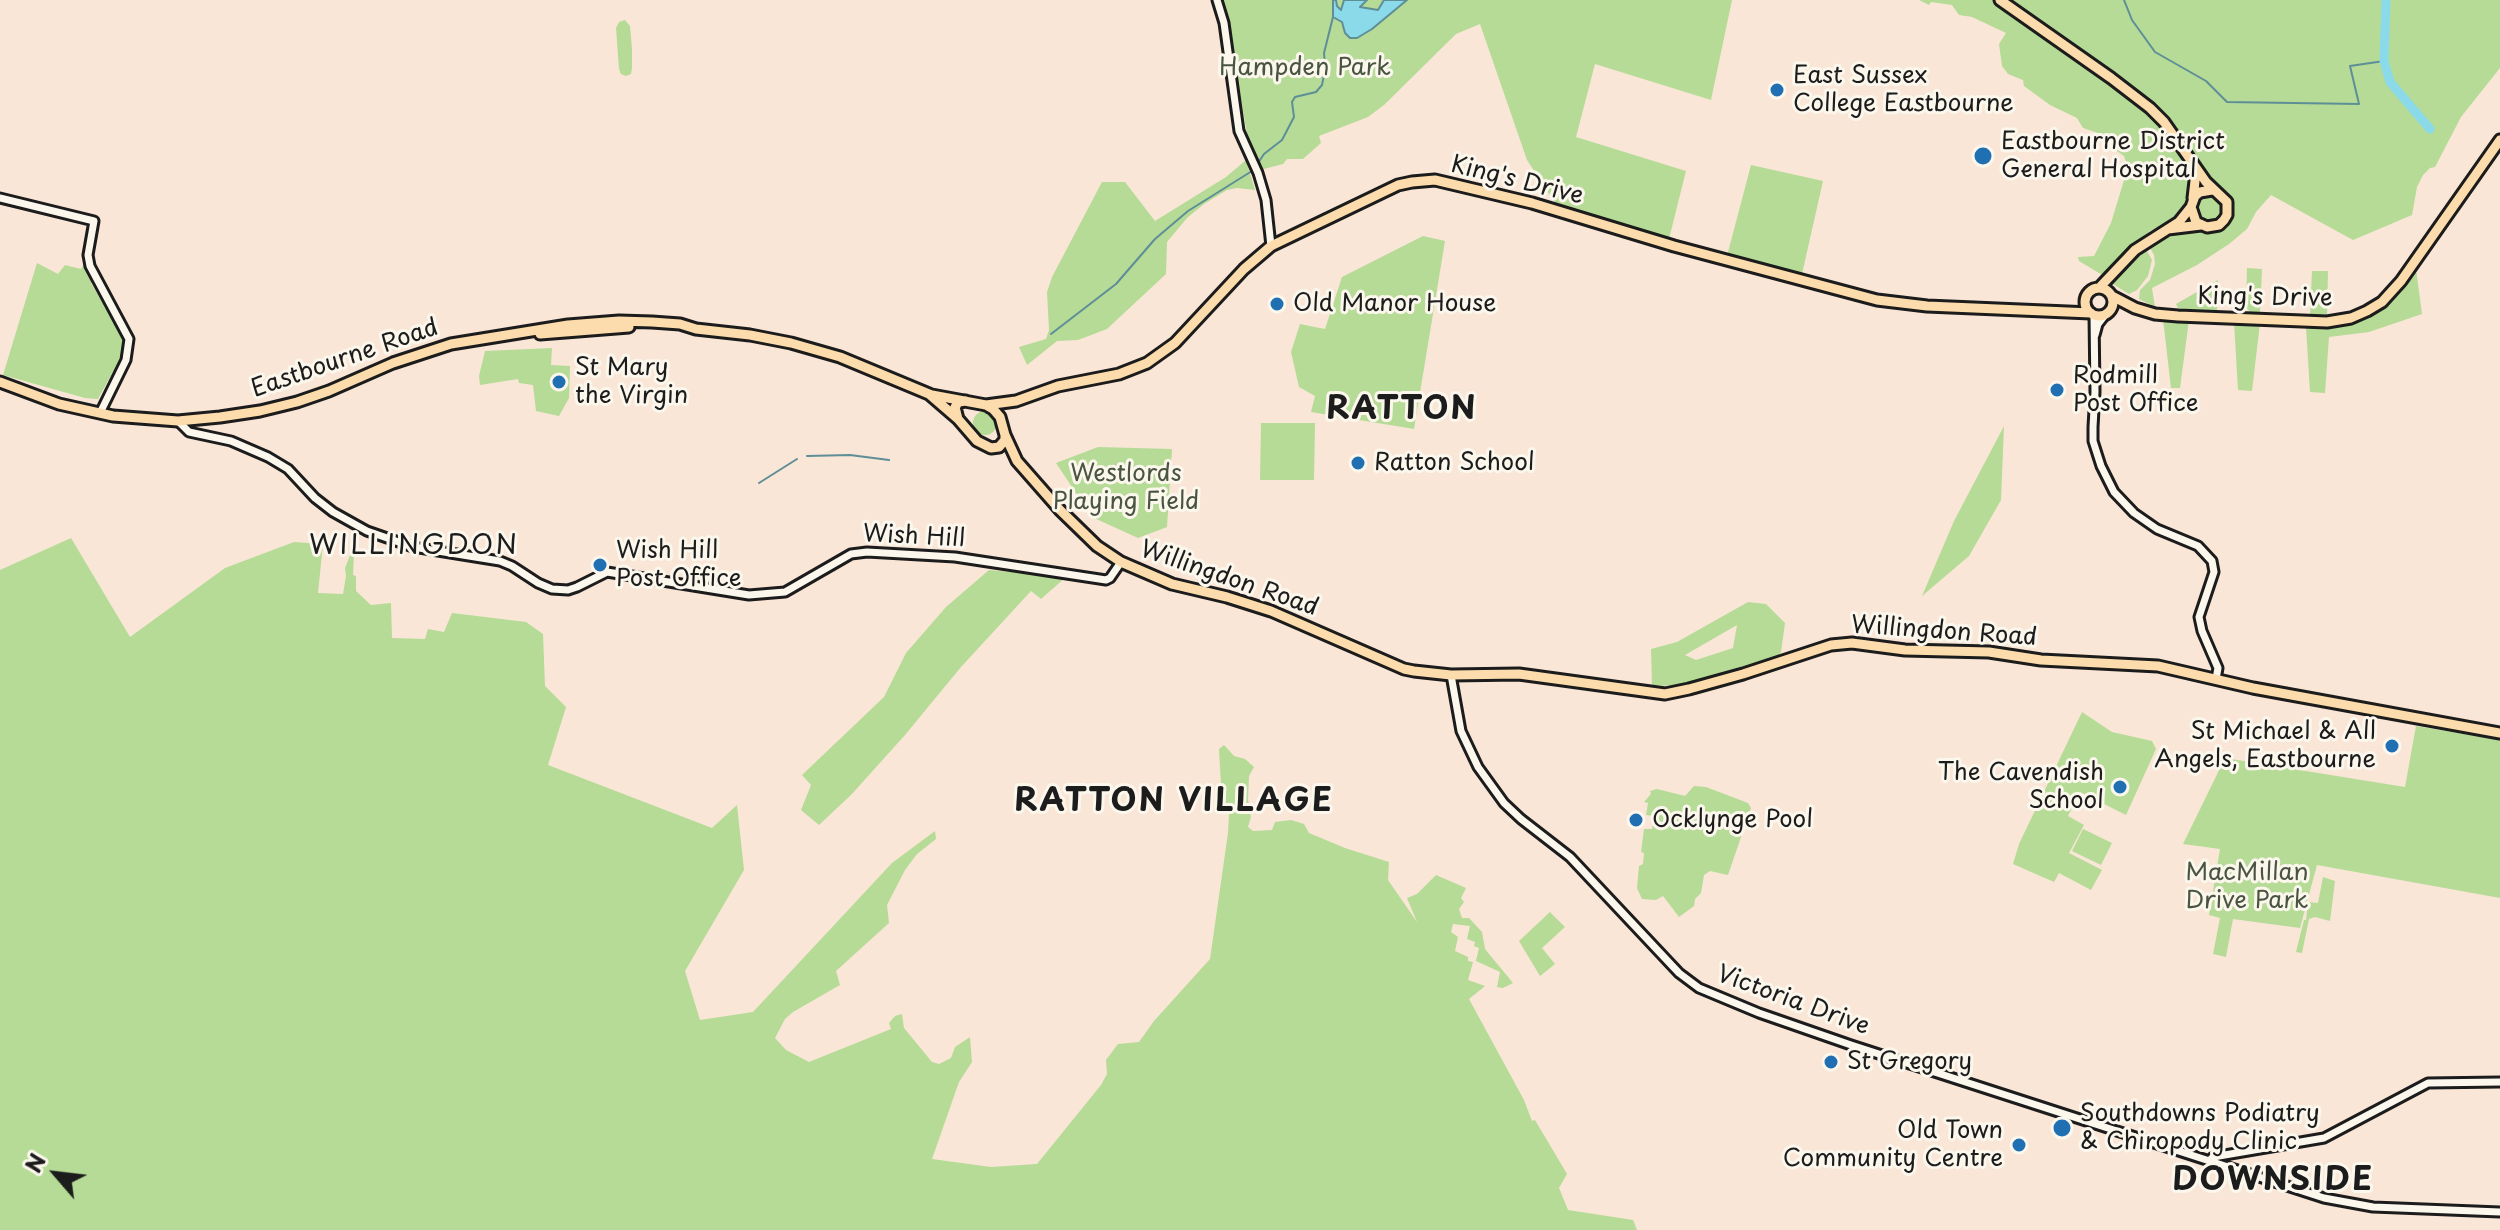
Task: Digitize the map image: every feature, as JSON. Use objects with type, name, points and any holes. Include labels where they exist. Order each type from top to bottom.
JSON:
[{"type":"main road","points":[[2000,0],[2150,108],[2178,140],[2212,190],[2227,202],[2227,215],[2219,225],[2207,227],[2193,218],[2194,165]]},
{"type":"main road","name":"King's Drive","points":[[2111,295],[2135,308],[2164,315],[2309,322],[2342,319],[2367,311],[2382,302],[2401,281],[2500,140]]},
{"type":"main road","name":"King's Drive","points":[[966,401],[986,405],[1016,401],[1058,386],[1119,374],[1147,363],[1175,343],[1244,269],[1271,246],[1398,185],[1435,180],[1532,203],[1674,246],[1877,300],[1927,306],[2092,314]]},
{"type":"main road","points":[[2064,312],[2099,288],[2135,250],[2184,217],[2200,192],[2212,190]]},
{"type":"main road","points":[[2165,229],[2201,225]]},
{"type":"main road","points":[[2086,298],[2087,308],[2092,314],[2107,314],[2112,307],[2111,276]]},
{"type":"main road","points":[[2099,288],[2111,295]]},
{"type":"main road","name":"King's Drive","points":[[2107,314],[2135,308]]},
{"type":"main road","name":"Eastbourne Road","points":[[517,334],[528,329],[619,321],[680,324],[696,329]]},
{"type":"main road","name":"Eastbourne Road","points":[[0,382],[55,403],[100,413],[178,421],[254,412],[297,402],[393,363],[451,344],[517,334],[630,327],[696,329]]},
{"type":"main road","points":[[696,329],[791,343],[840,357],[929,394],[958,419]]},
{"type":"main road","points":[[929,394],[966,401]]},
{"type":"main road","points":[[958,419],[955,407],[959,402],[966,401]]},
{"type":"main road","points":[[995,448],[1002,444],[1004,413],[1016,401]]},
{"type":"main road","name":"Willingdon Road","points":[[986,405],[996,412],[1017,461]]},
{"type":"main road","name":"Willingdon Road","points":[[958,419],[977,441],[1017,461],[1097,546],[1121,562],[1172,584],[1271,611],[1404,669],[1451,675],[1519,674],[1665,694],[1743,674],[1815,650],[1852,643],[1905,650],[1989,652],[2041,660],[2143,665],[2500,733]]},
{"type":"street","points":[[1217,0],[1224,23],[1239,131],[1266,200],[1271,246]]},
{"type":"street","points":[[0,198],[94,221],[88,255],[90,266],[129,339],[126,360],[100,413]]},
{"type":"street","points":[[2092,314],[2093,441],[2105,478],[2134,513],[2157,529],[2198,546],[2215,567],[2199,617],[2218,668],[2216,679]]},
{"type":"street","points":[[2093,341],[2098,324],[2107,314]]},
{"type":"street","name":"Wish Hill","points":[[178,421],[189,432],[231,441],[268,457],[288,469],[321,503],[367,531],[413,547],[500,561],[552,589],[568,590],[607,572],[749,595],[785,592],[851,554],[867,552],[955,557],[1106,580],[1121,562]]},
{"type":"street","name":"Victoria Drive","points":[[1451,675],[1461,731],[1478,767],[1504,803],[1570,857],[1679,973],[1699,988],[1851,1045],[2324,1198],[2373,1207],[2500,1212]]},
{"type":"street","points":[[2210,1160],[2324,1138],[2428,1083],[2500,1082]]},
{"type":"green space","name":"Hampden Park","points":[[1221,0],[1732,0],[1711,100],[1595,64],[1576,137],[1686,171],[1669,239],[1555,203],[1527,160],[1480,24],[1456,34],[1368,117],[1319,136],[1321,143],[1303,159],[1287,159],[1283,164],[1260,170],[1248,140],[1228,22]]},
{"type":"green space","points":[[1919,0],[1994,0],[2114,84],[2159,122],[2182,153],[2191,173],[2185,209],[2178,217],[2150,231],[2104,276],[2079,261],[2078,257],[2094,256],[2111,223],[2125,177],[2127,165],[2124,156],[2110,146],[2107,136],[2083,128],[2077,118],[2050,105],[2024,86],[2023,80],[2008,74],[2002,66],[1999,44],[2006,33],[1972,17],[1959,15],[1952,5],[1931,2],[1929,5]]},
{"type":"green space","points":[[2008,0],[2500,0],[2500,68],[2461,117],[2435,167],[2423,175],[2417,187],[2412,215],[2353,240],[2271,195],[2256,212],[2247,229],[2229,244],[2152,288],[2155,307],[2139,299],[2140,290],[2150,280],[2155,264],[2150,248],[2147,251],[2152,260],[2148,276],[2137,290],[2129,294],[2113,284],[2118,272],[2133,255],[2172,232],[2215,232],[2225,226],[2233,210],[2228,194],[2210,181],[2163,115]]},
{"type":"green space","points":[[625,20],[630,26],[632,49],[631,74],[626,76],[619,69],[616,28],[619,22]]},
{"type":"green space","points":[[1246,160],[1255,190],[1227,190],[1187,218],[1167,242],[1166,274],[1107,329],[1078,340],[1057,341],[1027,365],[1019,347],[1046,339],[1049,330],[1047,292],[1052,277],[1102,182],[1125,182],[1155,221],[1226,177]]},
{"type":"green space","points":[[1751,165],[1823,181],[1802,274],[1727,256]]},
{"type":"green space","points":[[2213,193],[2222,200],[2223,212],[2216,222],[2204,223],[2195,215],[2197,198]]},
{"type":"green space","points":[[1423,236],[1445,241],[1414,429],[1311,412],[1315,396],[1299,387],[1291,352],[1300,324],[1325,329],[1342,277]]},
{"type":"green space","points":[[85,262],[91,283],[123,338],[122,355],[98,399],[3,375],[37,263],[58,274],[65,265],[81,269]]},
{"type":"green space","points":[[2247,268],[2262,269],[2260,313],[2250,312],[2246,307]]},
{"type":"green space","points":[[2416,269],[2422,314],[2369,332],[2329,337],[2325,393],[2310,392],[2306,327],[2343,325],[2373,315],[2397,295]]},
{"type":"green space","points":[[2312,271],[2328,271],[2327,315],[2310,316]]},
{"type":"green space","points":[[2218,280],[2217,311],[2179,310],[2176,304]]},
{"type":"green space","points":[[2163,319],[2189,320],[2180,388],[2171,388]]},
{"type":"green space","points":[[2234,322],[2260,323],[2252,391],[2238,390]]},
{"type":"green space","points":[[552,348],[551,365],[570,366],[569,398],[559,416],[536,411],[533,385],[519,383],[518,379],[480,385],[485,351]]},
{"type":"green space","points":[[980,411],[990,411],[997,418],[997,428],[990,435],[980,435],[973,428],[973,418]]},
{"type":"green space","points":[[1261,423],[1315,423],[1314,480],[1260,480]]},
{"type":"green space","points":[[2004,426],[2001,500],[1969,556],[1922,596],[1954,521]]},
{"type":"green space","name":"Westlords Playing Field","points":[[1098,447],[1172,449],[1167,527],[1138,538],[1092,517],[1056,463]]},
{"type":"green space","points":[[71,538],[130,637],[225,568],[294,542],[323,544],[318,593],[343,594],[345,568],[351,553],[354,553],[356,591],[371,605],[391,603],[392,638],[425,639],[428,629],[444,632],[452,613],[526,622],[543,634],[545,686],[566,707],[548,765],[712,828],[737,805],[744,870],[685,971],[700,1020],[753,1012],[892,863],[935,831],[936,839],[917,854],[905,870],[887,905],[889,923],[836,971],[840,985],[793,1012],[785,1019],[775,1038],[786,1050],[809,1062],[891,1029],[889,1023],[902,1014],[904,1028],[932,1062],[939,1064],[951,1058],[955,1047],[970,1037],[972,1062],[959,1082],[932,1159],[991,1167],[1037,1164],[1101,1085],[1107,1074],[1106,1060],[1118,1044],[1139,1042],[1210,959],[1228,833],[1229,814],[1216,809],[1215,800],[1221,784],[1219,749],[1224,745],[1234,756],[1245,759],[1254,767],[1249,776],[1248,800],[1251,817],[1248,827],[1253,831],[1272,830],[1275,822],[1291,820],[1304,824],[1309,833],[1389,862],[1388,880],[1417,922],[1407,898],[1417,894],[1436,875],[1466,888],[1461,898],[1464,902],[1459,909],[1462,918],[1469,918],[1482,932],[1485,949],[1513,983],[1503,988],[1497,987],[1500,972],[1476,961],[1479,948],[1467,939],[1470,926],[1453,924],[1451,932],[1458,937],[1455,951],[1473,962],[1468,980],[1485,986],[1469,999],[1524,1100],[1532,1121],[1535,1120],[1567,1174],[1559,1188],[1568,1210],[1633,1220],[1637,1230],[0,1230],[0,570]]},
{"type":"green space","points":[[989,570],[1066,577],[1041,599],[1031,591],[851,795],[819,825],[801,810],[811,785],[802,775],[884,697],[906,653],[946,607]]},
{"type":"green space","points":[[1748,602],[1766,604],[1785,623],[1781,652],[1777,657],[1685,685],[1652,686],[1651,649],[1677,642]],"holes":[[[1737,625],[1733,648],[1696,660],[1685,655]]]},
{"type":"green space","points":[[2082,712],[2112,732],[2152,741],[2156,749],[2126,815],[2080,792],[2068,816],[2084,825],[2069,853],[2102,870],[2091,890],[2059,873],[2054,882],[2013,864],[2019,844]]},
{"type":"green space","name":"MacMillan Drive Park","points":[[2416,726],[2500,740],[2500,898],[2317,865],[2300,928],[2233,919],[2226,957],[2213,954],[2220,918],[2209,915],[2220,849],[2183,844],[2225,758],[2405,787]]},
{"type":"green space","points":[[1694,786],[1706,787],[1748,803],[1751,808],[1728,875],[1710,871],[1704,875],[1701,893],[1695,899],[1694,906],[1679,917],[1663,896],[1656,900],[1642,899],[1637,888],[1639,866],[1643,864],[1644,829],[1652,829],[1654,816],[1646,815],[1648,803],[1644,802],[1650,791],[1657,789],[1685,796]]},
{"type":"green space","points":[[2083,829],[2112,843],[2101,865],[2072,851]]},
{"type":"green space","points":[[2323,877],[2335,881],[2330,921],[2315,917],[2309,919],[2302,953],[2296,952],[2308,902],[2318,903]]},
{"type":"green space","points":[[1550,912],[1565,927],[1542,948],[1555,964],[1540,976],[1519,941]]},
{"type":"water","points":[[1333,0],[1341,10],[1344,0],[1367,0],[1360,7],[1378,10],[1384,0],[1407,0],[1372,29],[1357,38],[1350,38],[1342,22],[1333,17]]},
{"type":"waterway","points":[[2124,0],[2132,20],[2155,52],[2206,81],[2227,102],[2359,104],[2350,66],[2384,61]]},
{"type":"waterway","points":[[2386,0],[2384,61],[2390,82],[2430,129]]},
{"type":"waterway","points":[[1325,66],[1324,53],[1333,17]]},
{"type":"waterway","points":[[1258,163],[1282,140],[1294,117],[1292,102],[1295,97],[1316,92],[1322,85],[1324,75]]},
{"type":"waterway","points":[[1051,334],[1116,284],[1155,239],[1188,211],[1252,171]]},
{"type":"waterway","points":[[807,456],[850,455],[889,460]]},
{"type":"waterway","points":[[759,483],[797,459]]},
{"type":"place","name":"East Sussex College Eastbourne","points":[[1777,90]]},
{"type":"place","name":"Eastbourne District General Hospital","points":[[1983,156]]},
{"type":"place","name":"Old Manor House","points":[[1277,304]]},
{"type":"place","name":"St Mary the Virgin","points":[[559,382]]},
{"type":"place","name":"Rodmill Post Office","points":[[2057,390]]},
{"type":"place","name":"Ratton School","points":[[1358,463]]},
{"type":"place","name":"Wish Hill Post Office","points":[[600,565]]},
{"type":"place","name":"St Michael & All Angels, Eastbourne","points":[[2392,746]]},
{"type":"place","name":"The Cavendish School","points":[[2120,787]]},
{"type":"place","name":"Ocklynge Pool","points":[[1636,820]]},
{"type":"place","name":"St Gregory","points":[[1831,1062]]},
{"type":"place","name":"Southdowns Podiatry & Chiropody Clinic","points":[[2062,1128]]},
{"type":"place","name":"Old Town Community Centre","points":[[2019,1145]]},
{"type":"district","name":"RATTON","points":[[1402,410]]},
{"type":"district","name":"WILLINGDON","points":[[414,546]]},
{"type":"district","name":"RATTON VILLAGE","points":[[1174,802]]},
{"type":"district","name":"DOWNSIDE","points":[[2273,1181]]}]
